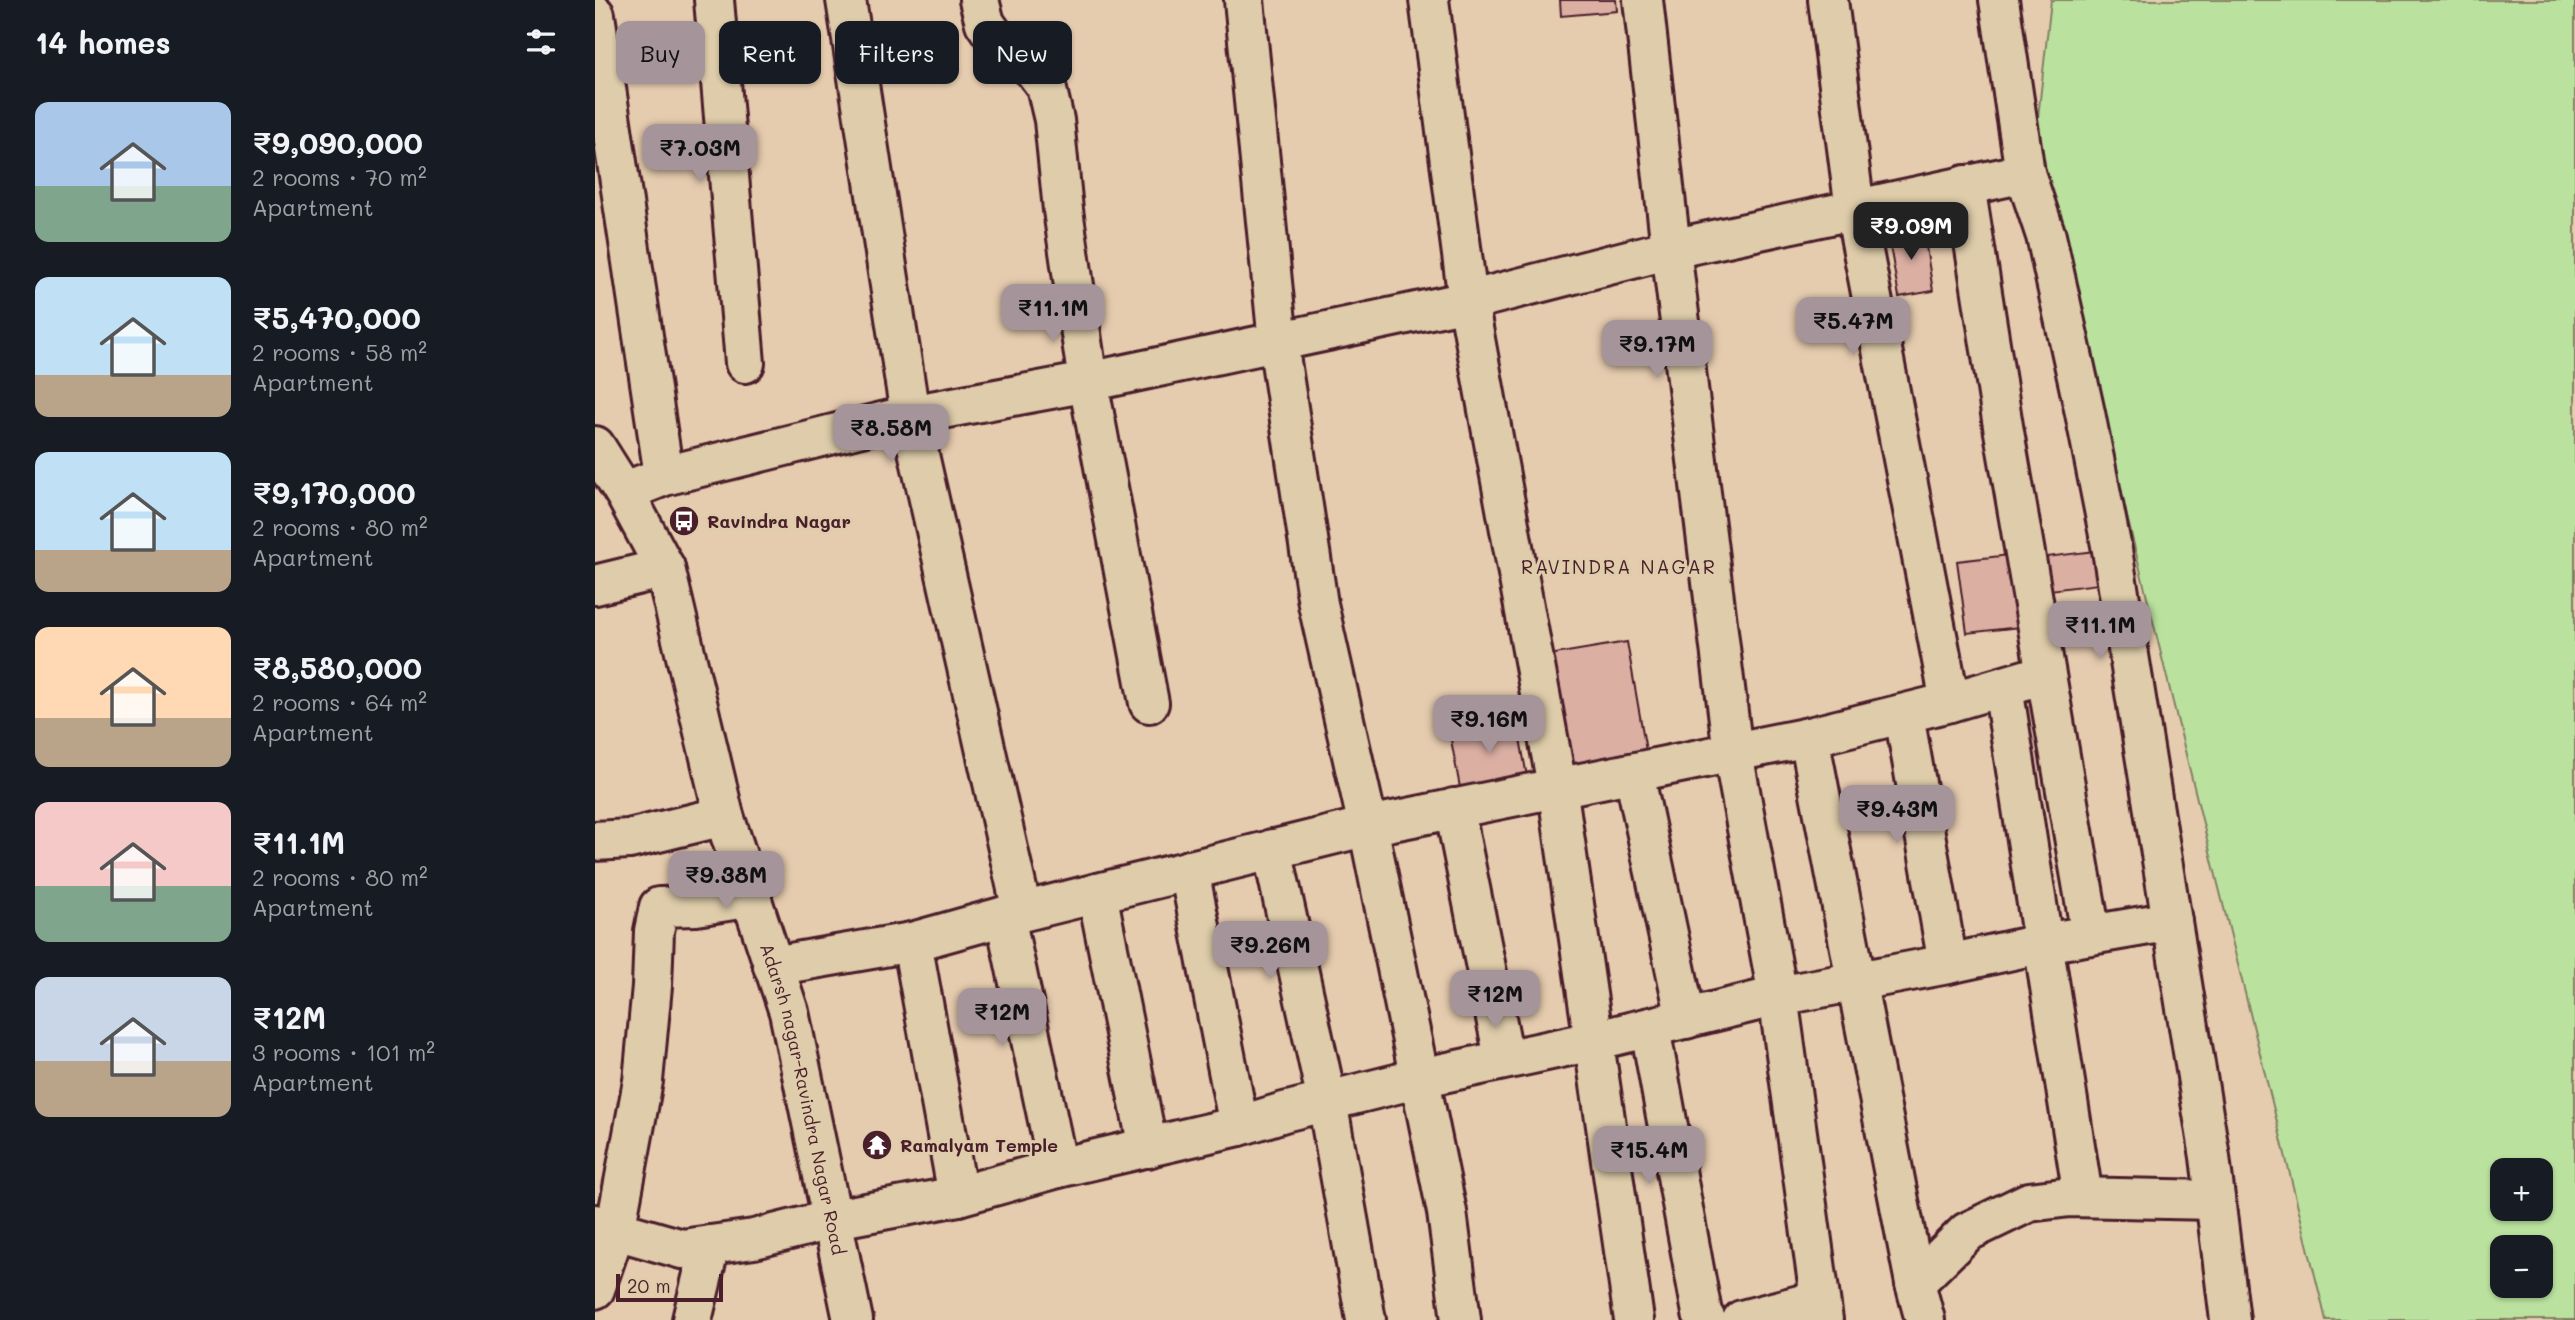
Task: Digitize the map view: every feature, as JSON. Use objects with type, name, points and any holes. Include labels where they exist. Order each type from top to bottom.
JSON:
[{"type":"street","points":[[714,0],[745,363]]},
{"type":"street","points":[[846,0],[911,415],[1013,913],[1058,1168]]},
{"type":"street","points":[[979,0],[985,23],[999,43],[1034,70],[1046,86],[1054,121],[1063,210],[1088,382],[1149,703]]},
{"type":"street","points":[[1244,0],[1278,342],[1318,604],[1369,826],[1447,1212],[1461,1320]]},
{"type":"street","points":[[1429,0],[1468,301],[1557,786],[1634,1320]]},
{"type":"street","points":[[1643,0],[1733,753],[1778,996],[1821,1310],[1742,1320]]},
{"type":"street","points":[[1828,0],[1855,210],[1950,702]]},
{"type":"street","points":[[1999,0],[2025,173],[2046,236],[2112,550],[2215,1200],[2230,1320]]},
{"type":"street","points":[[595,15],[664,475]]},
{"type":"street","points":[[624,492],[664,475],[911,415],[1088,382],[1468,301],[1671,249],[2025,173]]},
{"type":"street","points":[[1965,185],[2045,674],[2091,935]]},
{"type":"street","name":"Adarsh nagar-Ravindra Nagar Road","points":[[595,446],[624,492],[665,568],[724,816],[789,1012],[853,1320]]},
{"type":"street","points":[[595,585],[665,568]]},
{"type":"street","points":[[773,966],[912,942],[1013,913],[1369,826],[1809,737],[1904,715],[2045,674]]},
{"type":"street","points":[[2003,687],[2083,1197]]},
{"type":"street","points":[[1904,715],[1948,964]]},
{"type":"street","points":[[1809,737],[1915,1283],[1925,1320]]},
{"type":"street","points":[[1634,773],[1668,1023],[1702,1313],[1706,1320]]},
{"type":"street","points":[[1454,808],[1504,1058]]},
{"type":"street","points":[[595,841],[629,839],[724,816]]},
{"type":"street","points":[[1272,849],[1327,1101],[1366,1320]]},
{"type":"street","points":[[1189,870],[1239,1126]]},
{"type":"street","points":[[1097,893],[1148,1148]]},
{"type":"street","points":[[595,1289],[605,1228],[643,1081],[654,931],[659,907],[696,906],[752,897]]},
{"type":"street","points":[[605,1228],[682,1249],[754,1238],[834,1219],[958,1196],[1058,1168],[1239,1126],[1419,1078],[1593,1041],[1778,996],[2044,943],[2172,921]]},
{"type":"street","points":[[912,942],[958,1196]]},
{"type":"street","points":[[1915,1283],[1967,1232],[2029,1202],[2058,1197],[2215,1200]]},
{"type":"street","points":[[692,1320],[710,1245]]},
{"type":"green space","points":[[2051,0],[2575,0],[2575,1320],[2326,1320],[2035,145]]},
{"type":"building","points":[[1560,0],[1616,0],[1617,11],[1561,16]]},
{"type":"building","points":[[1923,228],[1933,291],[1899,297],[1888,234]]},
{"type":"building","points":[[2103,550],[2107,583],[2042,591],[2038,558]]},
{"type":"building","points":[[2018,554],[2028,626],[1967,633],[1957,561]]},
{"type":"building","points":[[1627,642],[1648,762],[1570,775],[1549,655]]},
{"type":"building","points":[[1515,712],[1529,787],[1462,798],[1448,724]]},
{"type":"place","name":"Ravindra Nagar","points":[[684,521]]},
{"type":"place","name":"Ramalyam Temple","points":[[877,1145]]},
{"type":"district","name":"RAVINDRA NAGAR","points":[[1619,566]]}]
